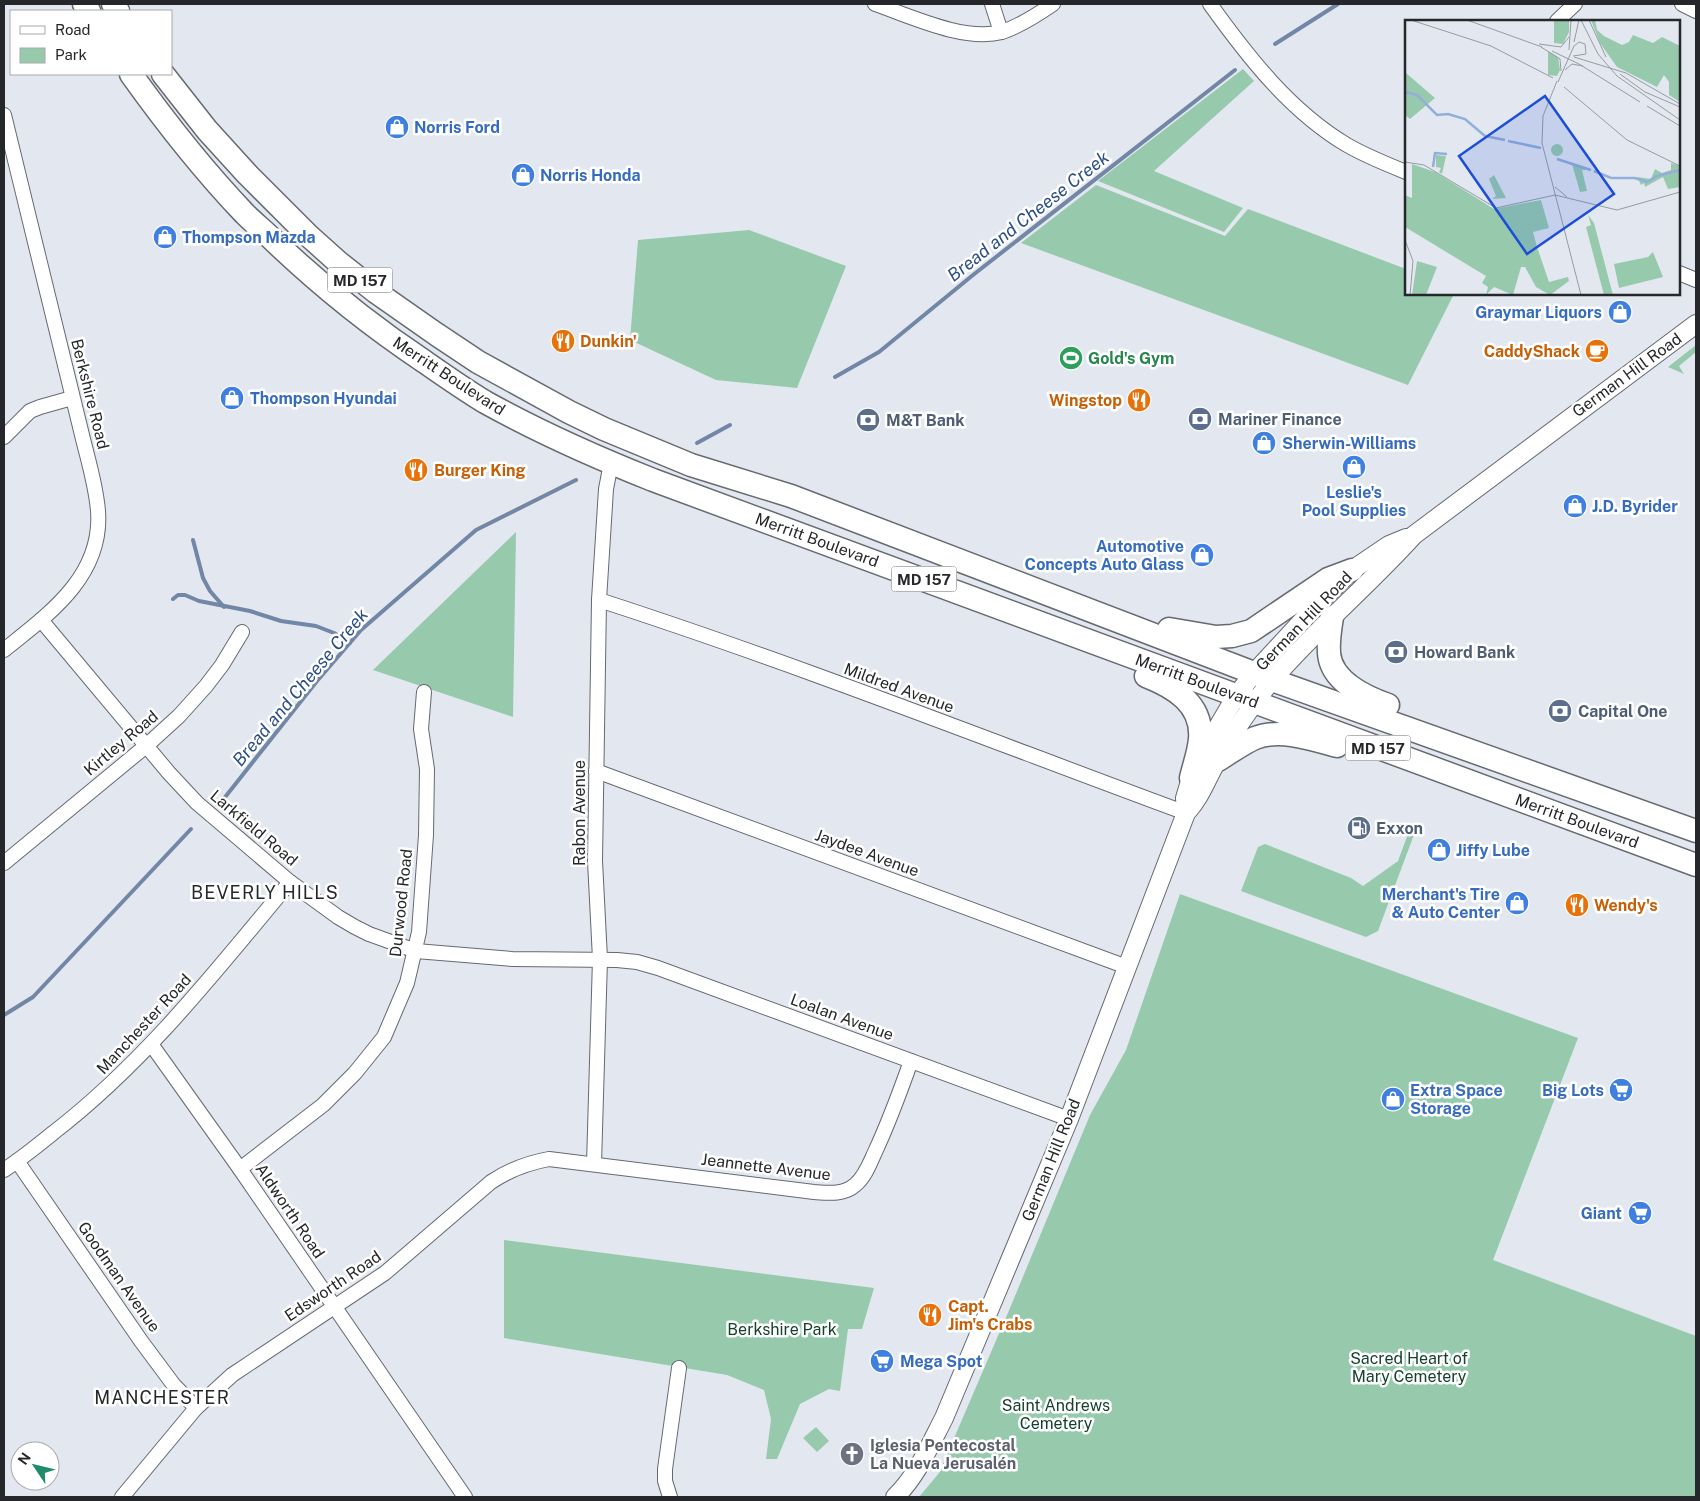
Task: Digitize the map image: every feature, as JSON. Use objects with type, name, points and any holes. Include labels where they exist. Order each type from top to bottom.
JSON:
[{"type":"main road","name":"Merritt Boulevard","points":[[132,75],[168,125],[216,182],[251,220],[292,259],[361,317],[402,347],[484,401],[522,421],[610,463],[1696,865]]},
{"type":"main road","name":"Merritt Boulevard","points":[[164,75],[207,130],[248,175],[338,262],[428,329],[478,362],[569,412],[622,437],[691,465],[791,496],[1263,676],[1696,831]]},
{"type":"main road","points":[[522,421],[552,428],[606,446],[615,445],[622,437]]},
{"type":"main road","points":[[610,463],[628,451],[677,468],[691,465]]},
{"type":"main road","points":[[1144,630],[1161,626],[1216,638],[1250,631],[1328,579],[1352,570]]},
{"type":"main road","points":[[1332,618],[1329,654],[1331,662],[1335,670],[1351,687],[1363,696],[1440,724],[1496,749],[1493,758]]},
{"type":"main road","points":[[1063,631],[1065,645],[1167,684],[1182,695],[1192,707],[1198,722],[1200,738],[1191,778]]},
{"type":"main road","points":[[1218,760],[1255,738],[1273,734],[1293,736],[1360,752],[1415,762]]},
{"type":"street","points":[[875,4],[964,33],[1001,32],[1026,21],[1053,4]]},
{"type":"street","points":[[992,4],[1001,32]]},
{"type":"street","points":[[1210,4],[1258,68],[1301,111],[1348,146],[1405,172]]},
{"type":"street","points":[[1558,20],[1576,4]]},
{"type":"street","points":[[1682,4],[1696,11]]},
{"type":"street","name":"Berkshire Road","points":[[4,115],[92,478],[98,511],[98,530],[93,550],[88,565],[77,582],[67,596],[4,650]]},
{"type":"street","points":[[1680,273],[1696,280]]},
{"type":"street","name":"German Hill Road","points":[[1263,676],[1332,618],[1414,535],[1696,324]]},
{"type":"street","points":[[4,437],[30,412],[40,407],[72,398]]},
{"type":"street","name":"Rabon Avenue","points":[[594,1164],[600,959],[595,861],[599,600],[606,489],[610,463]]},
{"type":"street","name":"German Hill Road","points":[[1186,813],[1185,798],[1191,778],[1206,747],[1246,699],[1326,594],[1352,570],[1389,545],[1414,535]]},
{"type":"street","name":"Mildred Avenue","points":[[599,600],[864,693],[1186,813]]},
{"type":"street","name":"Larkfield Road","points":[[41,620],[146,746],[197,803],[290,882],[338,917],[387,941],[416,950],[512,959],[600,959]]},
{"type":"street","name":"Kirtley Road","points":[[4,863],[146,746],[179,716],[222,665],[242,632]]},
{"type":"street","name":"Durwood Road","points":[[240,1169],[340,1090],[384,1037],[407,983],[416,950],[426,835],[427,769],[421,730],[424,692]]},
{"type":"street","name":"German Hill Road","points":[[895,1497],[903,1489],[926,1453],[944,1418],[1068,1119],[1186,813],[1197,801],[1246,699]]},
{"type":"street","name":"Jaydee Avenue","points":[[596,772],[1127,967]]},
{"type":"street","name":"Manchester Road","points":[[4,1170],[100,1094],[151,1044],[184,1009],[290,882]]},
{"type":"street","name":"Loalan Avenue","points":[[600,959],[637,962],[658,968],[1068,1119]]},
{"type":"street","name":"Aldworth Road","points":[[151,1044],[240,1169],[465,1497]]},
{"type":"street","name":"Jeannette Avenue","points":[[594,1164],[814,1192],[844,1192],[855,1186],[865,1173],[890,1120],[911,1061]]},
{"type":"street","name":"Edsworth Road","points":[[122,1497],[196,1408],[232,1376],[385,1274],[505,1172],[533,1162],[549,1159],[594,1164]]},
{"type":"street","name":"Goodman Avenue","points":[[17,1161],[141,1341],[173,1384],[196,1408]]},
{"type":"street","points":[[670,1497],[665,1481],[665,1469],[679,1368]]},
{"type":"green space","points":[[1243,69],[1254,81],[1154,171],[1243,208],[1224,232],[1098,181]]},
{"type":"green space","points":[[1096,185],[1225,236],[1248,209],[1405,269],[1405,295],[1453,295],[1408,385],[1021,243]]},
{"type":"green space","points":[[749,230],[846,266],[797,388],[716,380],[630,340],[638,240]]},
{"type":"green space","points":[[1696,345],[1696,352],[1679,366],[1684,374],[1668,367]]},
{"type":"green space","points":[[516,532],[513,717],[373,670]]},
{"type":"green space","points":[[1412,823],[1418,824],[1378,931],[1366,937],[1241,891],[1258,847],[1265,844],[1351,878],[1363,886],[1398,861]]},
{"type":"green space","points":[[1180,894],[1578,1038],[1493,1260],[1696,1336],[1696,1497],[919,1497],[939,1473],[1090,1115],[1126,1050]]},
{"type":"green space","name":"Berkshire Park","points":[[504,1240],[874,1288],[862,1329],[848,1329],[840,1391],[829,1389],[800,1404],[777,1459],[766,1459],[771,1419],[764,1390],[727,1375],[504,1338]]},
{"type":"green space","points":[[816,1427],[829,1441],[817,1452],[803,1438]]},
{"type":"waterway","name":"Bread and Cheese Creek","points":[[1275,44],[1338,4]]},
{"type":"waterway","name":"Bread and Cheese Creek","points":[[835,377],[879,352],[973,275],[1235,70]]},
{"type":"waterway","name":"Bread and Cheese Creek","points":[[697,443],[730,425]]},
{"type":"waterway","name":"Bread and Cheese Creek","points":[[222,801],[317,681],[361,630],[476,530],[576,480]]},
{"type":"waterway","points":[[193,540],[203,578],[210,591],[224,607]]},
{"type":"waterway","points":[[173,599],[178,595],[185,595],[199,601],[250,611],[281,621],[316,626],[334,633],[350,643]]},
{"type":"waterway","name":"Bread and Cheese Creek","points":[[4,1015],[33,997],[191,829]]},
{"type":"place","name":"Norris Ford","points":[[397,127]]},
{"type":"place","name":"Norris Honda","points":[[523,175]]},
{"type":"place","name":"Thompson Mazda","points":[[165,237]]},
{"type":"place","name":"Graymar Liquors","points":[[1620,312]]},
{"type":"place","name":"Dunkin'","points":[[563,341]]},
{"type":"place","name":"CaddyShack","points":[[1597,351]]},
{"type":"place","name":"Gold's Gym","points":[[1071,358]]},
{"type":"place","name":"Thompson Hyundai","points":[[232,398]]},
{"type":"place","name":"Wingstop","points":[[1139,400]]},
{"type":"place","name":"Mariner Finance","points":[[1200,419]]},
{"type":"place","name":"M&T Bank","points":[[868,420]]},
{"type":"place","name":"Sherwin-Williams","points":[[1264,443]]},
{"type":"place","name":"Leslie's Pool Supplies","points":[[1354,467]]},
{"type":"place","name":"Burger King","points":[[416,470]]},
{"type":"place","name":"J.D. Byrider","points":[[1575,506]]},
{"type":"place","name":"Automotive Concepts Auto Glass","points":[[1202,555]]},
{"type":"place","name":"Howard Bank","points":[[1396,652]]},
{"type":"place","name":"Capital One","points":[[1560,711]]},
{"type":"place","name":"Exxon","points":[[1359,828]]},
{"type":"place","name":"Jiffy Lube","points":[[1439,850]]},
{"type":"place","name":"Merchant's Tire & Auto Center","points":[[1517,903]]},
{"type":"place","name":"Wendy's","points":[[1577,905]]},
{"type":"place","name":"Big Lots","points":[[1621,1090]]},
{"type":"place","name":"Extra Space Storage","points":[[1393,1099]]},
{"type":"place","name":"Giant","points":[[1640,1213]]},
{"type":"place","name":"Capt. Jim's Crabs","points":[[930,1315]]},
{"type":"place","name":"Mega Spot","points":[[882,1361]]},
{"type":"place","name":"Iglesia Pentecostal La Nueva Jerusalén","points":[[852,1454]]},
{"type":"district","name":"BEVERLY HILLS","points":[[265,892]]},
{"type":"district","name":"MANCHESTER","points":[[162,1397]]},
{"type":"park label","name":"Sacred Heart of Mary Cemetery","points":[[1409,1367]]},
{"type":"park label","name":"Saint Andrews Cemetery","points":[[1056,1414]]}]
